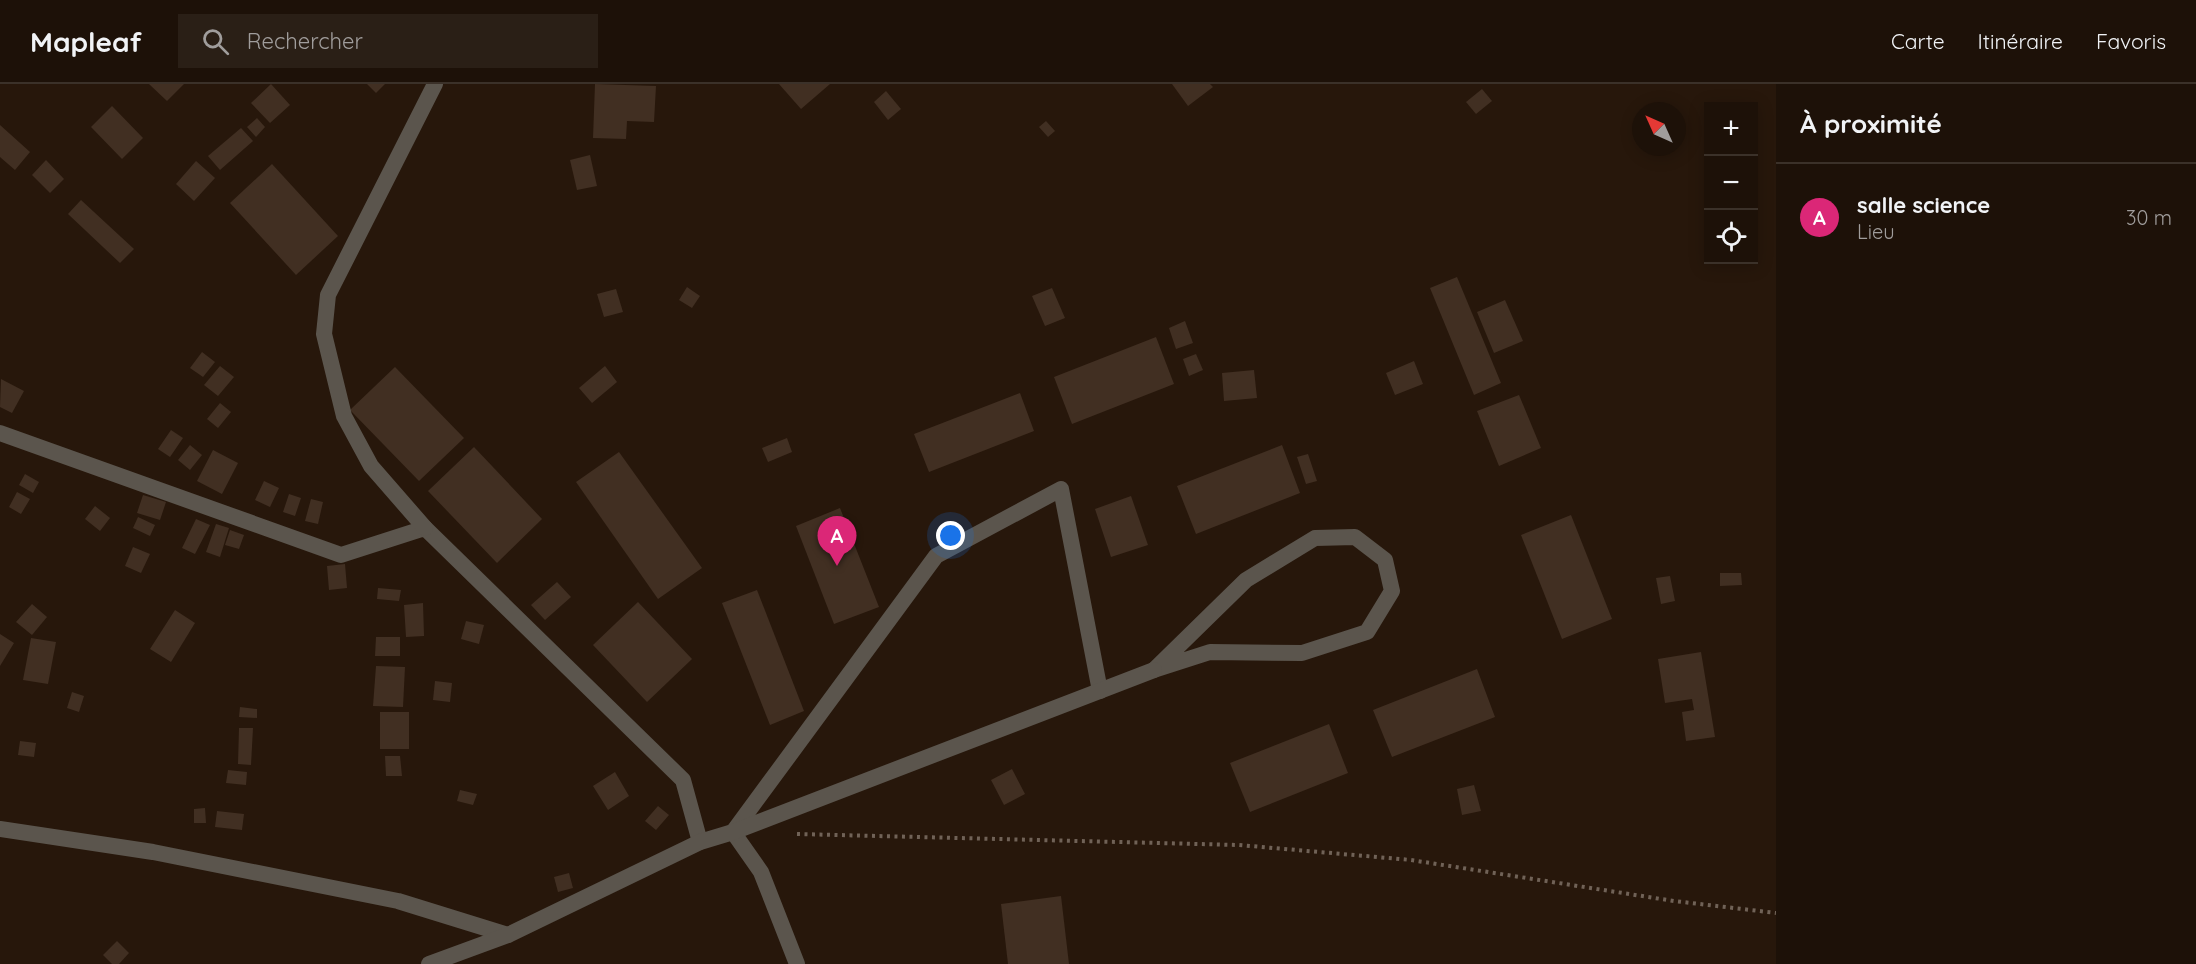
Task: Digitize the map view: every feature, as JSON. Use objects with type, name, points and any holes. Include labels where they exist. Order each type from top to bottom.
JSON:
[{"type":"street","points":[[435,84],[328,295],[324,334],[344,416],[371,466],[425,528],[683,780],[700,842]]},
{"type":"street","points":[[0,433],[340,555],[425,528]]},
{"type":"street","points":[[734,832],[936,556],[1061,489],[1100,691]]},
{"type":"street","points":[[429,964],[508,935],[700,842],[734,832],[1155,670],[1210,652],[1302,653],[1367,632],[1392,591],[1385,560],[1355,537],[1315,538],[1246,580],[1155,670]]},
{"type":"street","points":[[0,829],[153,852],[398,901],[508,935]]},
{"type":"street","points":[[734,832],[761,872],[797,964]]},
{"type":"path","points":[[792,834],[1251,846],[1411,860],[1674,901],[1776,913]]},
{"type":"building","points":[[149,84],[184,84],[167,101]]},
{"type":"building","points":[[271,84],[290,105],[270,123],[251,103]]},
{"type":"building","points":[[367,84],[385,84],[376,93]]},
{"type":"building","points":[[595,84],[656,86],[654,122],[627,121],[626,139],[593,138]]},
{"type":"building","points":[[779,84],[830,84],[801,109]]},
{"type":"building","points":[[1172,84],[1210,84],[1213,87],[1188,106]]},
{"type":"building","points":[[1482,89],[1492,101],[1476,114],[1466,102]]},
{"type":"building","points":[[886,91],[901,109],[888,120],[874,102]]},
{"type":"building","points":[[112,106],[143,138],[122,159],[91,127]]},
{"type":"building","points":[[257,118],[265,127],[256,137],[247,127]]},
{"type":"building","points":[[1046,121],[1055,131],[1048,137],[1039,127]]},
{"type":"building","points":[[0,125],[30,152],[15,170],[0,157]]},
{"type":"building","points":[[241,128],[253,141],[220,170],[208,156]]},
{"type":"building","points":[[590,155],[597,186],[577,190],[570,160]]},
{"type":"building","points":[[46,160],[64,179],[50,193],[32,175]]},
{"type":"building","points":[[196,161],[215,178],[194,201],[176,184]]},
{"type":"building","points":[[272,164],[338,236],[296,275],[230,203]]},
{"type":"building","points":[[81,200],[134,249],[120,263],[68,214]]},
{"type":"building","points":[[1457,277],[1501,383],[1474,395],[1430,288]]},
{"type":"building","points":[[687,287],[700,296],[692,308],[679,300]]},
{"type":"building","points":[[1052,288],[1065,318],[1045,326],[1032,296]]},
{"type":"building","points":[[616,289],[623,312],[604,317],[597,294]]},
{"type":"building","points":[[1505,300],[1523,341],[1494,353],[1477,312]]},
{"type":"building","points":[[1185,321],[1193,343],[1176,349],[1169,328]]},
{"type":"building","points":[[1156,337],[1174,384],[1072,424],[1054,377]]},
{"type":"building","points":[[202,352],[215,362],[203,377],[190,368]]},
{"type":"building","points":[[1196,354],[1203,370],[1189,376],[1183,359]]},
{"type":"building","points":[[1414,361],[1423,384],[1395,395],[1386,373]]},
{"type":"building","points":[[220,366],[234,377],[218,396],[204,385]]},
{"type":"building","points":[[605,366],[617,382],[592,403],[579,388]]},
{"type":"building","points":[[395,367],[464,438],[419,481],[350,410]]},
{"type":"building","points":[[1254,370],[1257,398],[1224,401],[1222,373]]},
{"type":"building","points":[[1,379],[24,391],[12,413],[0,407]]},
{"type":"building","points":[[1020,393],[1034,431],[929,472],[914,434]]},
{"type":"building","points":[[1519,395],[1541,448],[1499,466],[1477,411]]},
{"type":"building","points":[[220,403],[231,412],[218,428],[207,419]]},
{"type":"building","points":[[171,430],[183,438],[170,457],[158,449]]},
{"type":"building","points":[[787,438],[792,452],[768,462],[762,448]]},
{"type":"building","points":[[190,445],[202,455],[190,470],[178,460]]},
{"type":"building","points":[[1282,445],[1300,493],[1196,534],[1177,486]]},
{"type":"building","points":[[474,447],[542,519],[497,563],[428,491]]},
{"type":"building","points":[[213,450],[238,463],[222,494],[197,481]]},
{"type":"building","points":[[619,452],[702,568],[658,599],[576,482]]},
{"type":"building","points":[[1308,454],[1317,481],[1306,484],[1297,457]]},
{"type":"building","points":[[25,474],[39,482],[33,493],[19,485]]},
{"type":"building","points":[[264,481],[279,488],[270,507],[255,500]]},
{"type":"building","points":[[17,492],[30,499],[21,514],[9,507]]},
{"type":"building","points":[[289,494],[301,498],[295,516],[283,512]]},
{"type":"building","points":[[143,495],[166,502],[160,520],[137,513]]},
{"type":"building","points":[[1131,496],[1148,545],[1111,557],[1095,509]]},
{"type":"building","points":[[311,499],[323,502],[318,524],[305,521]]},
{"type":"building","points":[[95,506],[110,518],[100,531],[85,519]]},
{"type":"building","points":[[840,508],[879,607],[834,624],[796,526]]},
{"type":"building","points":[[1571,515],[1612,619],[1562,639],[1521,535]]},
{"type":"building","points":[[138,517],[155,525],[150,536],[133,528]]},
{"type":"building","points":[[196,519],[210,525],[195,554],[182,548]]},
{"type":"building","points":[[216,524],[229,528],[220,557],[206,552]]},
{"type":"building","points":[[230,530],[244,535],[239,549],[225,545]]},
{"type":"building","points":[[133,547],[150,554],[141,573],[125,566]]},
{"type":"building","points":[[345,564],[347,588],[329,590],[327,566]]},
{"type":"building","points":[[1720,573],[1741,573],[1742,585],[1720,586]]},
{"type":"building","points":[[1670,576],[1675,601],[1661,604],[1656,578]]},
{"type":"building","points":[[557,582],[571,597],[545,620],[531,605]]},
{"type":"building","points":[[378,588],[401,590],[399,601],[377,599]]},
{"type":"building","points":[[757,590],[804,711],[770,725],[722,603]]},
{"type":"building","points":[[638,602],[692,659],[647,702],[593,645]]},
{"type":"building","points":[[423,603],[424,636],[406,637],[404,605]]},
{"type":"building","points":[[32,604],[47,617],[32,635],[16,622]]},
{"type":"building","points":[[175,610],[195,623],[171,662],[150,649]]},
{"type":"building","points":[[466,621],[484,625],[479,644],[461,639]]},
{"type":"building","points":[[0,634],[14,643],[0,666]]},
{"type":"building","points":[[376,637],[400,637],[400,656],[375,656]]},
{"type":"building","points":[[31,638],[56,642],[48,684],[23,680]]},
{"type":"building","points":[[1701,652],[1715,737],[1686,741],[1682,712],[1694,710],[1692,699],[1665,703],[1658,659]]},
{"type":"building","points":[[376,666],[405,667],[403,707],[373,706]]},
{"type":"building","points":[[1477,669],[1495,717],[1392,757],[1373,710]]},
{"type":"building","points":[[435,681],[452,683],[450,702],[433,700]]},
{"type":"building","points":[[72,692],[84,696],[79,712],[67,708]]},
{"type":"building","points":[[240,707],[257,709],[257,718],[239,717]]},
{"type":"building","points":[[380,712],[409,712],[409,749],[380,749]]},
{"type":"building","points":[[1329,724],[1348,773],[1250,812],[1230,763]]},
{"type":"building","points":[[239,728],[253,728],[251,765],[238,764]]},
{"type":"building","points":[[20,741],[36,743],[34,757],[18,755]]},
{"type":"building","points":[[385,756],[400,756],[402,776],[386,776]]},
{"type":"building","points":[[1012,769],[1025,794],[1004,805],[991,780]]},
{"type":"building","points":[[228,770],[247,772],[246,785],[226,783]]},
{"type":"building","points":[[615,772],[629,796],[608,810],[593,786]]},
{"type":"building","points":[[1474,785],[1481,811],[1462,815],[1457,789]]},
{"type":"building","points":[[460,790],[477,794],[473,805],[457,801]]},
{"type":"building","points":[[658,806],[669,815],[656,830],[645,821]]},
{"type":"building","points":[[205,808],[206,823],[194,823],[194,809]]},
{"type":"building","points":[[217,811],[244,814],[242,830],[215,827]]},
{"type":"building","points":[[569,873],[573,888],[558,892],[554,877]]},
{"type":"building","points":[[1061,896],[1069,964],[1008,964],[1001,904]]},
{"type":"building","points":[[117,941],[129,953],[119,964],[112,964],[103,955]]},
{"type":"place","name":"salle science","points":[[837,566]]}]
